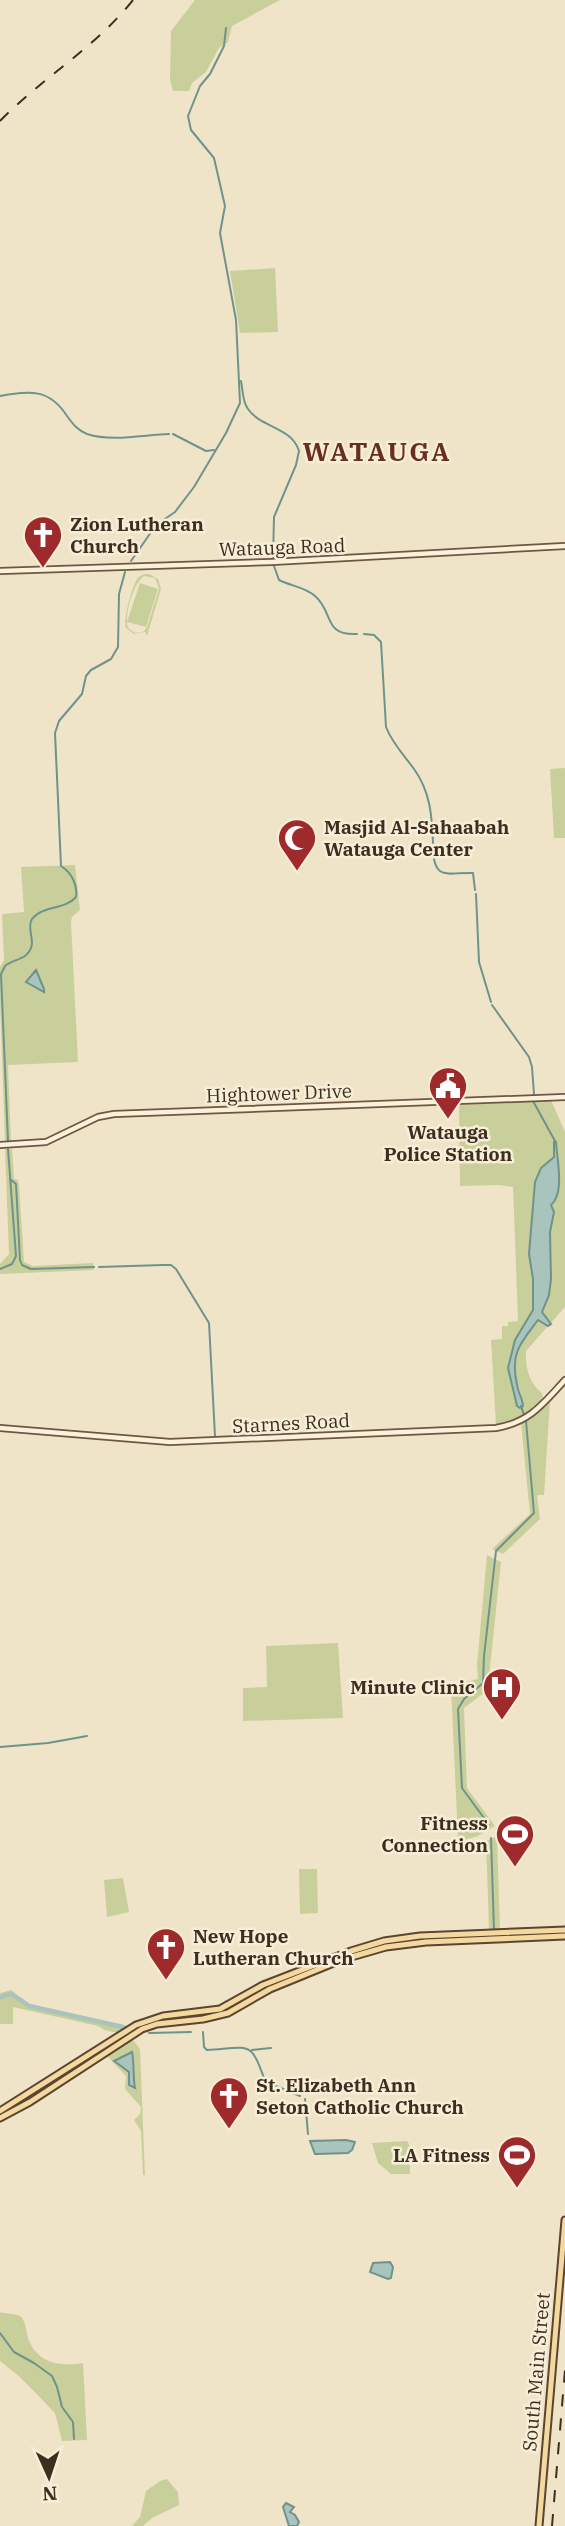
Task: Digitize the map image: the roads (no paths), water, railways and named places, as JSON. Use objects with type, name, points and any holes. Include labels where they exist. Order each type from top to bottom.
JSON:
[{"type":"main road","name":"Watauga Road","points":[[0,571],[264,562],[565,546]]},
{"type":"main road","name":"Hightower Drive","points":[[6,1145],[46,1142],[98,1117],[114,1114],[565,1097]]},
{"type":"main road","name":"Starnes Road","points":[[0,1428],[170,1442],[496,1428],[528,1417],[565,1380]]},
{"type":"main road","points":[[532,1935],[565,1930]]},
{"type":"main road","points":[[0,2118],[122,2033],[150,2020],[220,2009],[263,1985],[351,1951],[384,1941],[420,1936],[565,1936]]},
{"type":"main road","points":[[0,2111],[12,2108]]},
{"type":"main road","name":"South Main Street","points":[[539,2526],[565,2220]]},
{"type":"water","points":[[36,970],[44,989],[44,992],[26,982]]},
{"type":"water","points":[[554,1142],[559,1185],[551,1205],[554,1212],[550,1232],[551,1279],[549,1295],[542,1312],[551,1324],[548,1326],[538,1320],[518,1350],[515,1374],[523,1403],[520,1408],[517,1406],[508,1368],[515,1340],[533,1310],[533,1279],[529,1254],[535,1182],[541,1168],[554,1157]]},
{"type":"water","points":[[132,2052],[135,2088],[129,2085],[129,2072],[114,2061]]},
{"type":"water","points":[[310,2141],[355,2142],[348,2153],[317,2154]]},
{"type":"water","points":[[390,2262],[393,2267],[391,2278],[370,2272],[373,2263]]},
{"type":"water","points":[[286,2503],[294,2507],[290,2512],[299,2522],[297,2526],[289,2526],[283,2507]]},
{"type":"waterway","points":[[131,561],[156,525],[175,512],[194,487],[226,433],[240,403],[236,320],[220,233],[225,206],[214,158],[191,130],[188,116],[200,86],[210,74],[224,46],[226,28]]},
{"type":"waterway","points":[[241,381],[248,409],[260,420],[290,437],[299,451],[296,465],[274,517],[273,558]]},
{"type":"waterway","points":[[0,396],[21,393],[46,396],[60,407],[78,429],[87,434],[117,438],[169,434]]},
{"type":"waterway","points":[[173,434],[206,451],[214,450]]},
{"type":"waterway","points":[[274,566],[279,580],[307,591],[321,602],[334,627],[346,634],[357,634]]},
{"type":"waterway","points":[[8,1141],[1,974],[5,966],[25,956],[29,951],[32,942],[32,919],[42,911],[66,904],[76,897],[73,879],[61,866],[55,733],[59,721],[82,694],[86,676],[91,670],[111,659],[118,647],[119,594],[125,572]]},
{"type":"waterway","points":[[364,634],[374,635],[381,642],[386,727],[424,786],[431,813],[433,843]]},
{"type":"waterway","points":[[433,849],[436,867],[440,871],[450,874],[473,873],[475,890]]},
{"type":"waterway","points":[[476,894],[479,962],[491,1002]]},
{"type":"waterway","points":[[492,1005],[529,1057],[534,1094]]},
{"type":"waterway","points":[[533,1101],[555,1141]]},
{"type":"waterway","points":[[0,1269],[12,1264],[16,1256],[8,1149]]},
{"type":"waterway","points":[[10,1179],[16,1184],[22,1265],[31,1269],[94,1267]]},
{"type":"waterway","points":[[99,1267],[171,1265],[176,1269],[209,1323],[215,1436]]},
{"type":"waterway","points":[[521,1406],[524,1415]]},
{"type":"waterway","points":[[489,1825],[462,1788],[458,1709],[464,1699],[483,1683],[496,1551],[534,1513],[526,1421]]},
{"type":"waterway","points":[[0,1747],[87,1736]]},
{"type":"waterway","points":[[491,1838],[494,1930]]},
{"type":"waterway","points":[[0,1997],[11,1994],[29,2006],[123,2027]]},
{"type":"waterway","points":[[149,2033],[191,2032]]},
{"type":"waterway","points":[[203,2032],[204,2047],[207,2050],[248,2050],[257,2061],[267,2086],[276,2086],[300,2096]]},
{"type":"waterway","points":[[252,2050],[271,2048]]},
{"type":"waterway","points":[[305,2099],[308,2134]]},
{"type":"waterway","points":[[0,2333],[14,2352],[52,2376],[62,2407],[73,2422],[74,2439]]},
{"type":"railway","points":[[0,121],[103,33],[133,0]]},
{"type":"railway","points":[[552,2526],[565,2370]]},
{"type":"place","name":"Zion Lutheran Church","points":[[43,569]]},
{"type":"place","name":"Masjid Al-Sahaabah Watauga Center","points":[[297,872]]},
{"type":"place","name":"Watauga Police Station","points":[[448,1120]]},
{"type":"place","name":"Minute Clinic","points":[[502,1721]]},
{"type":"place","name":"Fitness Connection","points":[[515,1868]]},
{"type":"place","name":"New Hope Lutheran Church","points":[[166,1981]]},
{"type":"place","name":"St. Elizabeth Ann Seton Catholic Church","points":[[229,2130]]},
{"type":"place","name":"LA Fitness","points":[[517,2189]]},
{"type":"district","name":"WATAUGA","points":[[377,451]]}]
